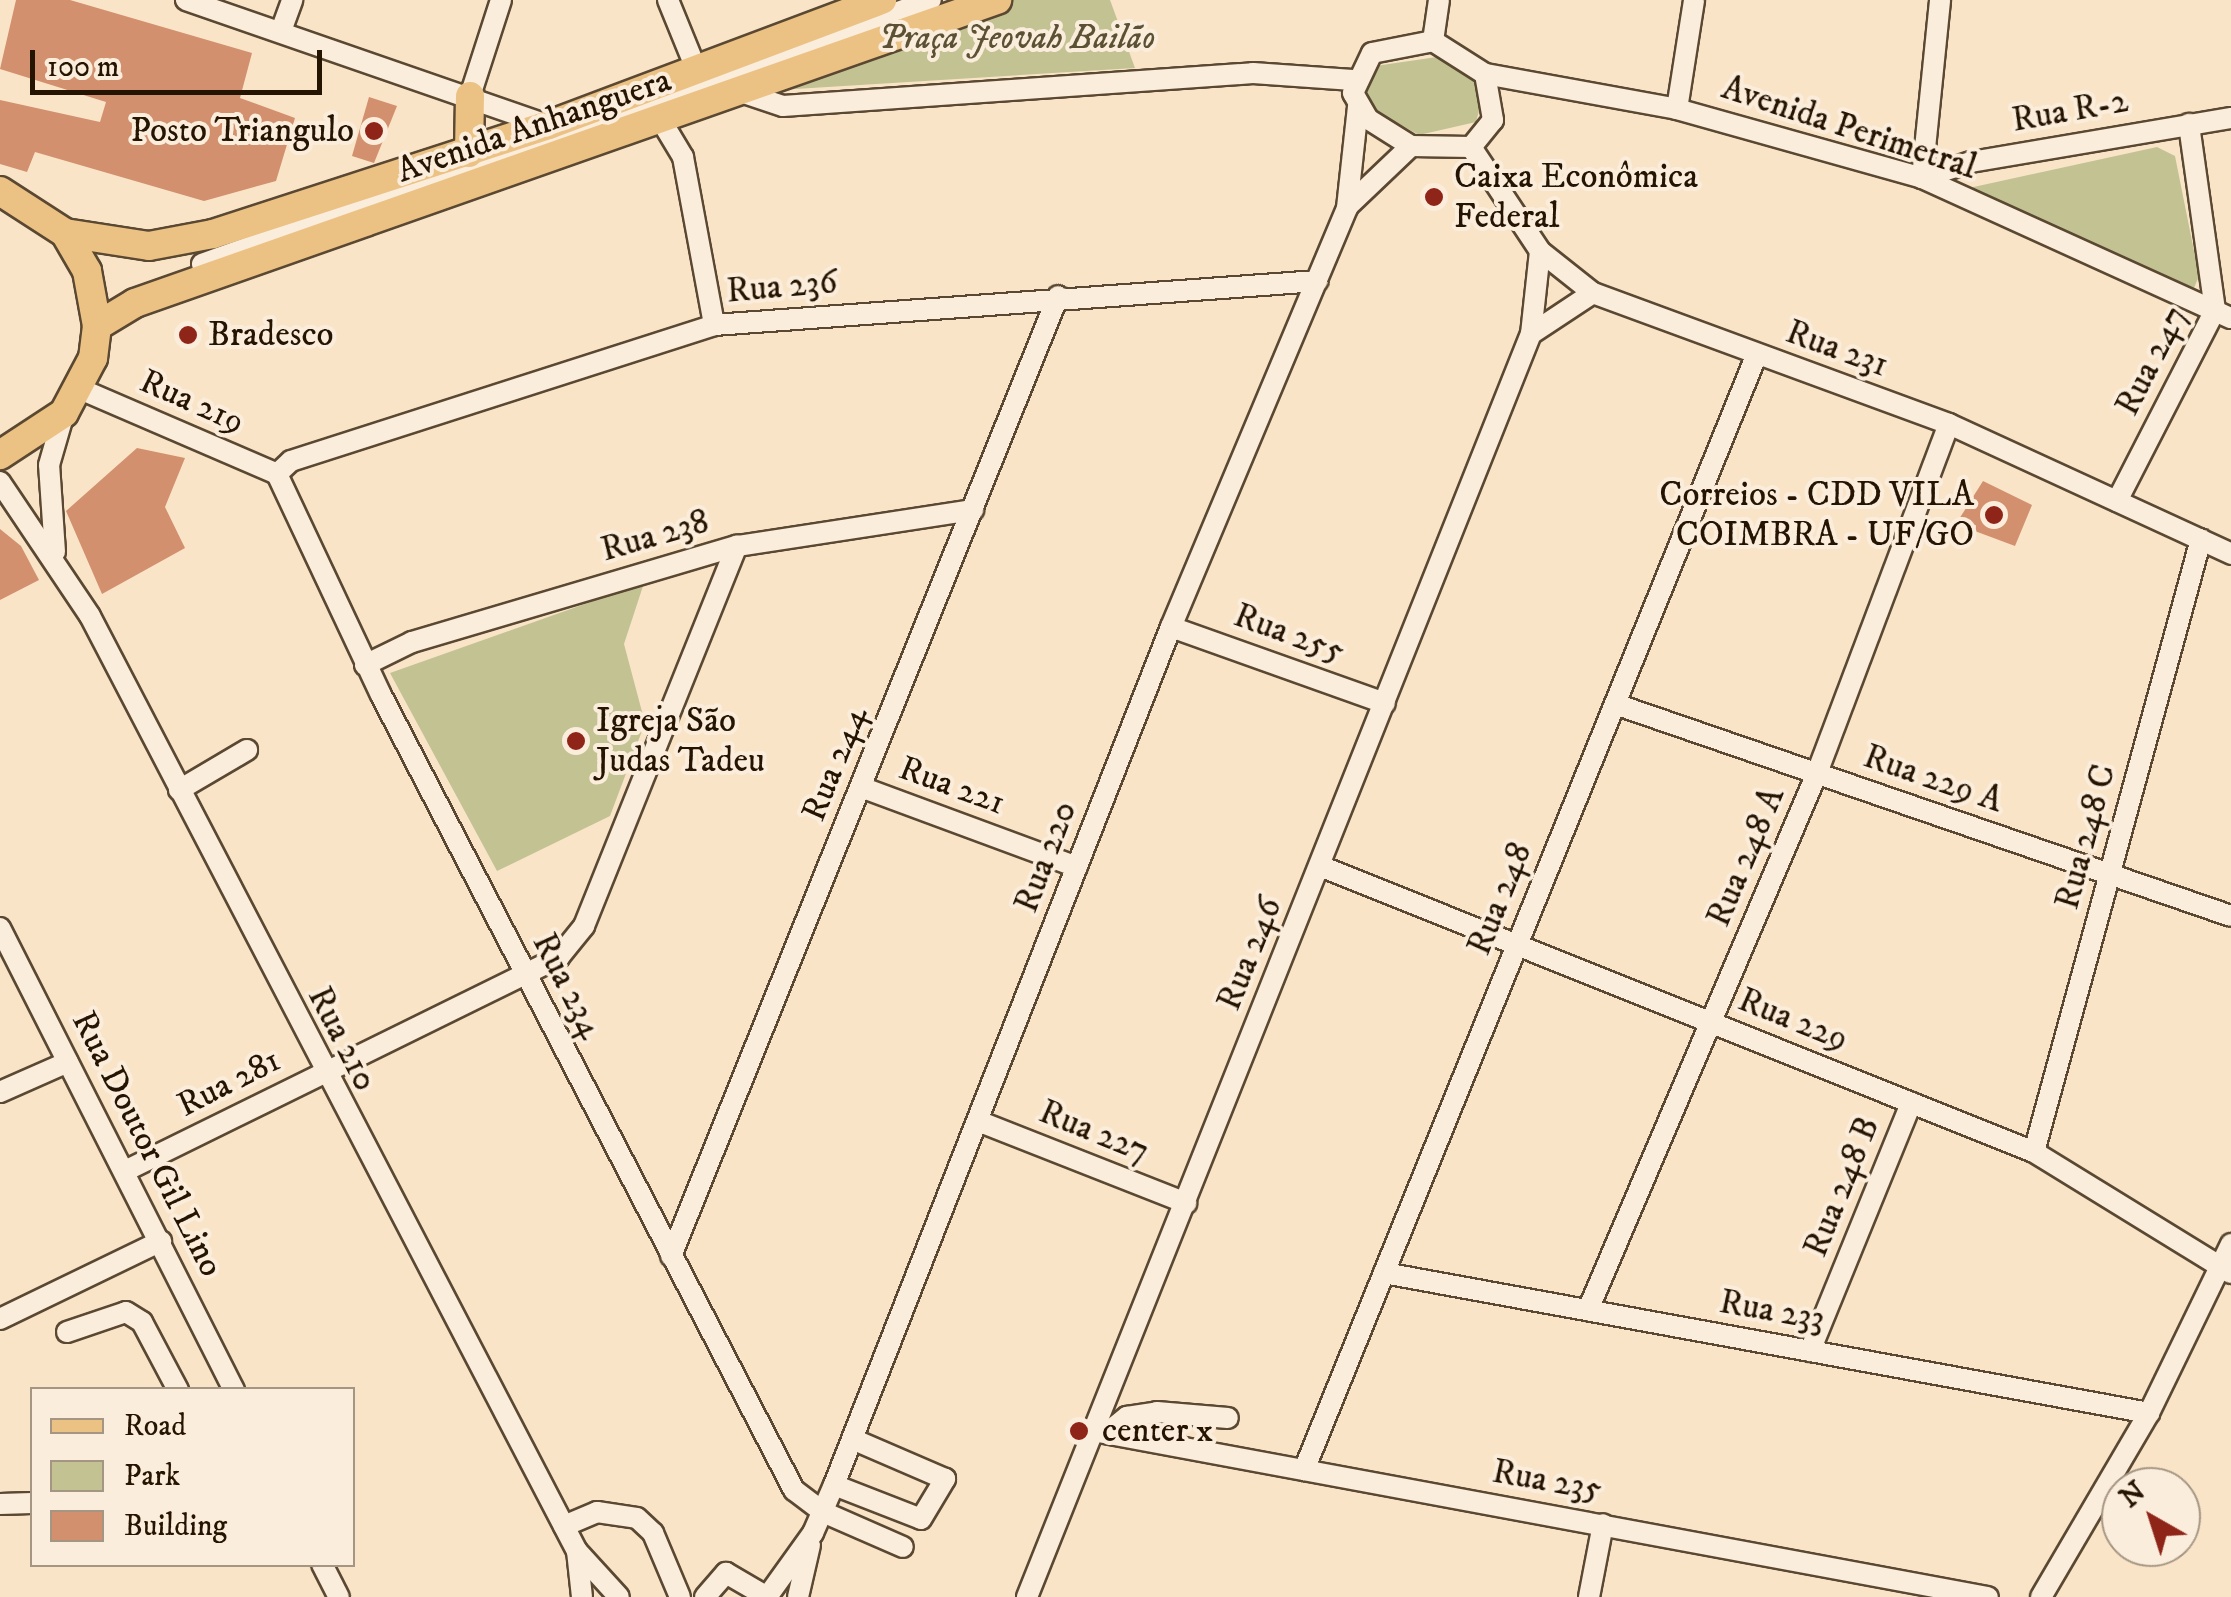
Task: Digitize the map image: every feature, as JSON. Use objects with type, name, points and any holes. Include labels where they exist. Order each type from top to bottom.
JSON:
[{"type":"main road","name":"Avenida Anhanguera","points":[[64,233],[148,246],[213,234],[469,153],[560,129],[695,66],[882,0]]},
{"type":"main road","name":"Avenida Anhanguera","points":[[98,326],[135,303],[662,122],[997,0]]},
{"type":"main road","points":[[469,153],[470,96]]},
{"type":"main road","points":[[0,190],[64,233],[87,271],[98,326],[80,389],[64,412],[0,455]]},
{"type":"street","points":[[186,0],[600,142]]},
{"type":"street","points":[[281,31],[292,0]]},
{"type":"street","points":[[470,96],[501,0]]},
{"type":"street","points":[[668,0],[695,66]]},
{"type":"street","points":[[202,264],[560,129],[932,0]]},
{"type":"street","points":[[1433,41],[1439,0]]},
{"type":"street","points":[[1677,108],[1694,0]]},
{"type":"street","points":[[1922,178],[1940,0]]},
{"type":"street","points":[[1433,41],[1486,74],[1493,120],[1470,147],[1412,146],[1358,106],[1354,80],[1372,53],[1433,41]]},
{"type":"street","points":[[741,92],[783,106],[1253,73],[1354,80]]},
{"type":"street","name":"Avenida Perimetral","points":[[1486,74],[1677,108],[1922,178],[2223,314]]},
{"type":"street","name":"Rua 220","points":[[767,1597],[813,1533],[823,1512],[1171,627],[1318,282],[1347,208],[1358,106]]},
{"type":"street","name":"Rua R-2","points":[[1922,178],[1971,162],[2231,118]]},
{"type":"street","points":[[662,122],[683,157],[714,326]]},
{"type":"street","name":"Rua 247","points":[[2117,501],[2223,314],[2190,124]]},
{"type":"street","name":"Rua 220","points":[[1347,208],[1412,146]]},
{"type":"street","name":"Rua 231","points":[[1470,147],[1540,251],[1593,293],[1949,424],[2231,554]]},
{"type":"street","name":"Rua 246","points":[[1027,1597],[1100,1432],[1186,1203],[1531,334],[1540,251]]},
{"type":"street","name":"Rua 236","points":[[277,474],[292,461],[714,326],[1058,296],[1318,282]]},
{"type":"street","points":[[1531,334],[1593,293]]},
{"type":"street","name":"Rua 244","points":[[671,1256],[1058,296]]},
{"type":"street","name":"Rua 248","points":[[1304,1470],[1757,354]]},
{"type":"street","name":"Rua 219","points":[[80,389],[277,474]]},
{"type":"street","name":"Rua 210","points":[[56,554],[49,465],[64,412]]},
{"type":"street","name":"Rua 248 A","points":[[1588,1310],[1817,773],[1949,424]]},
{"type":"street","name":"Rua 234","points":[[277,474],[365,665],[794,1490],[823,1512]]},
{"type":"street","name":"Rua 210","points":[[0,482],[56,554],[322,1073],[577,1551],[619,1597]]},
{"type":"street","name":"Rua 238","points":[[365,665],[412,642],[738,546],[974,510]]},
{"type":"street","name":"Rua 248 C","points":[[2034,1152],[2201,539]]},
{"type":"street","name":"Rua 281","points":[[125,1172],[559,957],[584,926],[738,546]]},
{"type":"street","name":"Rua 255","points":[[1171,627],[1385,703]]},
{"type":"street","name":"Rua 229 A","points":[[1614,704],[2231,916]]},
{"type":"street","points":[[179,790],[247,750]]},
{"type":"street","name":"Rua 221","points":[[861,787],[1077,866]]},
{"type":"street","name":"Rua 229","points":[[1320,866],[2034,1152],[2228,1272]]},
{"type":"street","name":"Rua Doutor Gil Lino","points":[[0,928],[233,1387]]},
{"type":"street","points":[[0,1092],[68,1062]]},
{"type":"street","name":"Rua 248 B","points":[[1810,1351],[1912,1103]]},
{"type":"street","name":"Rua 227","points":[[978,1121],[1186,1203]]},
{"type":"street","points":[[0,1319],[161,1240]]},
{"type":"street","points":[[2041,1597],[2228,1272],[2231,1244]]},
{"type":"street","name":"Rua 233","points":[[1384,1273],[2149,1412]]},
{"type":"street","points":[[67,1332],[126,1312],[142,1322],[176,1387]]},
{"type":"street","points":[[1100,1432],[1127,1417],[1157,1412],[1228,1418]]},
{"type":"street","name":"Rua 235","points":[[1100,1432],[1988,1597]]},
{"type":"street","points":[[834,1484],[921,1519],[945,1478],[852,1439]]},
{"type":"street","points":[[0,1504],[30,1504]]},
{"type":"street","points":[[564,1526],[597,1512],[637,1518],[653,1533],[680,1597]]},
{"type":"street","points":[[823,1512],[903,1547]]},
{"type":"street","points":[[1590,1597],[1602,1524]]},
{"type":"street","name":"Rua 220","points":[[798,1597],[813,1533]]},
{"type":"street","name":"Rua 210","points":[[577,1551],[582,1597]]},
{"type":"street","points":[[324,1567],[339,1597]]},
{"type":"street","points":[[705,1597],[714,1578],[726,1574],[767,1597]]},
{"type":"green space","name":"Praça Jeovah Bailão","points":[[1012,0],[1110,0],[1135,68],[779,90]]},
{"type":"green space","points":[[1437,57],[1485,89],[1476,122],[1419,135],[1376,111],[1366,90],[1375,66]]},
{"type":"green space","points":[[2157,147],[2175,156],[2199,276],[2194,288],[1969,188]]},
{"type":"green space","points":[[644,583],[624,644],[645,723],[610,816],[497,871],[390,673]]},
{"type":"building","points":[[16,0],[70,0],[252,53],[240,98],[295,118],[276,181],[204,201],[35,152],[27,172],[0,164],[0,100],[100,122],[106,102],[0,69]]},
{"type":"building","name":"Posto Triangulo","points":[[369,97],[397,106],[374,163],[352,156]]},
{"type":"building","points":[[137,448],[185,458],[165,507],[185,548],[102,594],[66,511]]},
{"type":"building","name":"Correios - CDD VILA COIMBRA - UF/GO","points":[[1983,481],[2032,505],[2015,546],[1956,524]]},
{"type":"building","points":[[0,529],[21,546],[39,580],[0,600]]},
{"type":"place","name":"Posto Triangulo","points":[[374,131]]},
{"type":"place","name":"Caixa Econômica Federal","points":[[1434,197]]},
{"type":"place","name":"Bradesco","points":[[188,335]]},
{"type":"place","name":"Correios - CDD VILA COIMBRA - UF/GO","points":[[1994,515]]},
{"type":"place","name":"Igreja São Judas Tadeu","points":[[576,741]]},
{"type":"place","name":"center x","points":[[1079,1431]]}]
